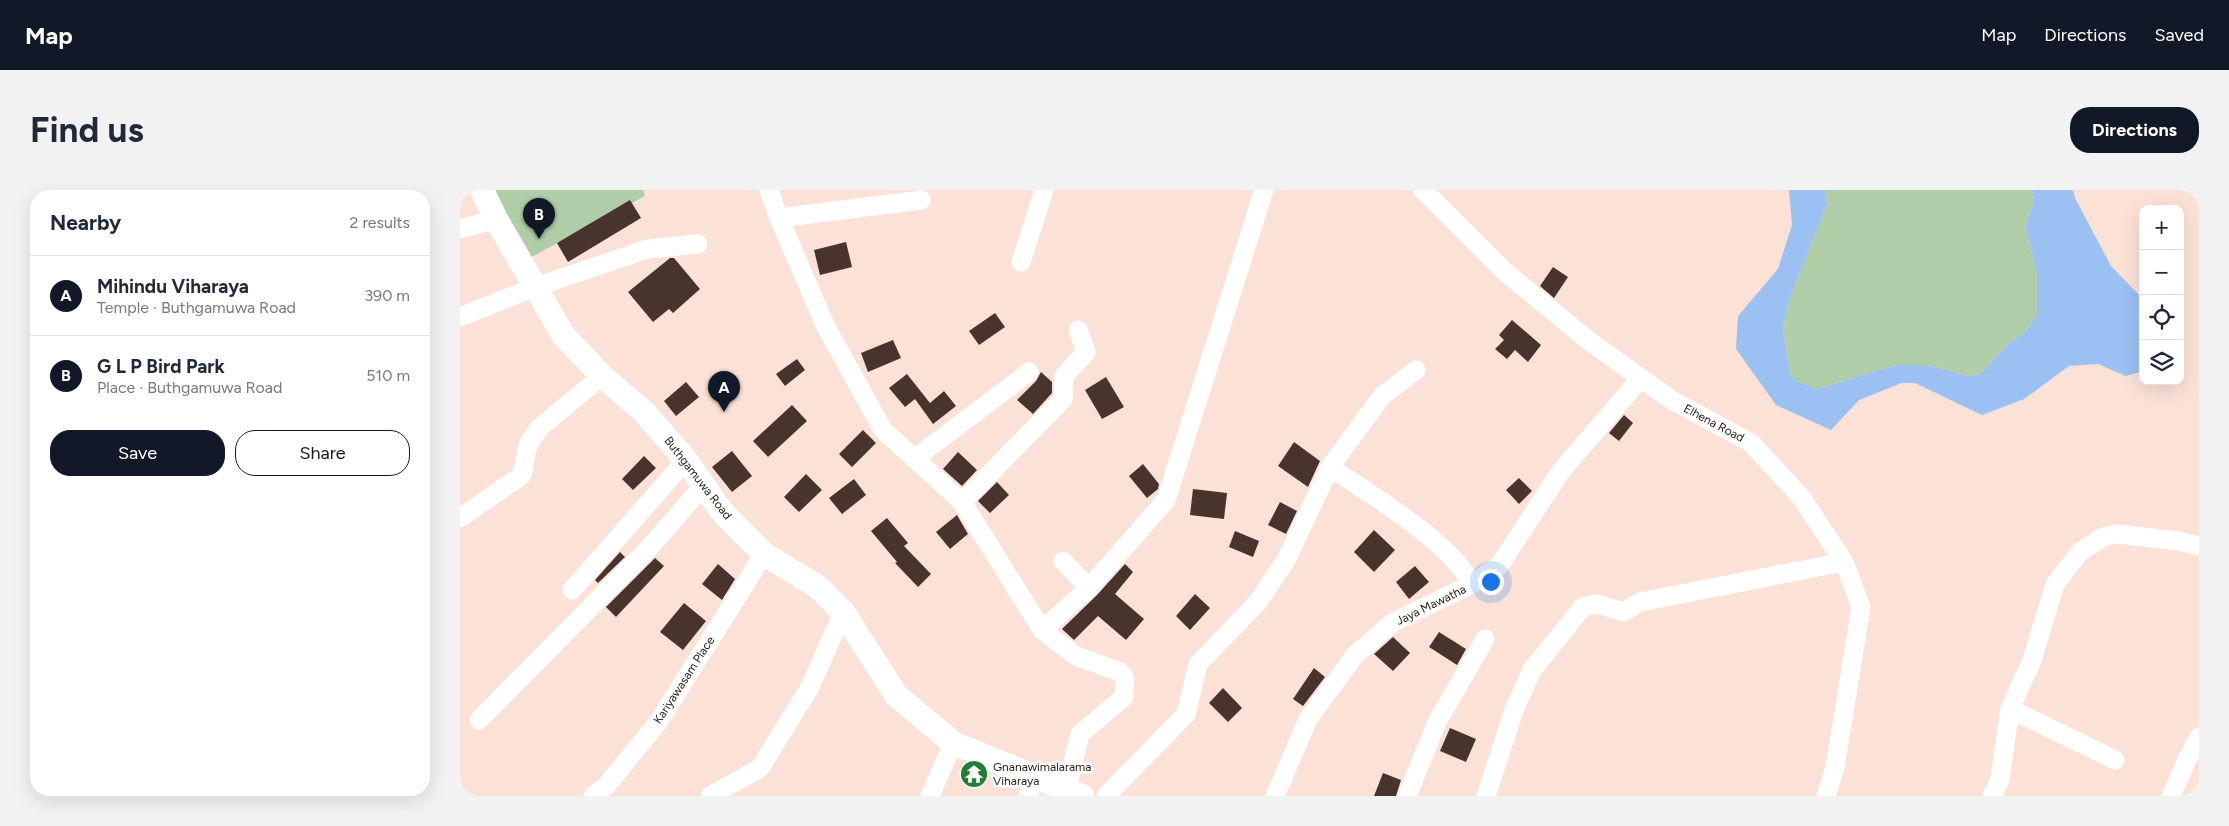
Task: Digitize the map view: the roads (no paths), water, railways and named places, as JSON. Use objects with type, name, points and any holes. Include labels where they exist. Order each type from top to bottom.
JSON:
[{"type":"main road","name":"Buthgamuwa Road","points":[[482,190],[496,219],[563,335],[602,376],[644,412],[686,460],[722,512],[764,554],[818,587],[843,612],[896,695],[953,743],[1032,787],[1071,794]]},
{"type":"street","points":[[769,190],[779,218],[826,327],[883,430],[962,502],[1042,630],[1076,656],[1120,672],[1124,678],[1124,697],[1080,734],[1071,794]]},
{"type":"street","points":[[1021,262],[1044,190]]},
{"type":"street","points":[[1042,630],[1089,588],[1166,500],[1264,190]]},
{"type":"street","name":"Elhena Road","points":[[1422,190],[1504,271],[1589,341],[1670,399],[1750,443],[1801,496],[1844,562],[1861,607],[1835,767],[1826,796]]},
{"type":"street","points":[[779,218],[921,200]]},
{"type":"street","points":[[460,229],[496,219]]},
{"type":"street","points":[[460,317],[535,287],[647,248],[698,244]]},
{"type":"street","points":[[962,502],[1063,399],[1064,376],[1086,352],[1078,330]]},
{"type":"street","points":[[1106,796],[1186,714],[1198,664],[1263,595],[1286,560],[1330,467],[1382,396],[1416,370]]},
{"type":"street","points":[[914,459],[1029,372]]},
{"type":"street","points":[[460,518],[522,476],[528,445],[539,428],[602,376]]},
{"type":"street","name":"Jaya Mawatha","points":[[1274,796],[1308,719],[1355,655],[1392,623],[1472,584],[1499,566],[1561,471],[1642,378]]},
{"type":"street","points":[[572,590],[686,460]]},
{"type":"street","points":[[1330,467],[1422,531],[1466,571],[1472,584]]},
{"type":"street","points":[[480,720],[650,547],[703,486]]},
{"type":"street","points":[[1992,796],[2000,779],[2010,710],[2032,660],[2055,584],[2080,552],[2104,537],[2117,534],[2178,541],[2199,546]]},
{"type":"street","name":"Kariyawasam Place","points":[[593,796],[607,784],[659,721],[764,554]]},
{"type":"street","points":[[1063,561],[1089,588]]},
{"type":"street","points":[[1486,796],[1514,710],[1532,670],[1583,607],[1597,604],[1624,612],[1640,602],[1844,562]]},
{"type":"street","points":[[710,796],[760,768],[810,687],[843,612]]},
{"type":"street","points":[[1407,796],[1437,722],[1485,639]]},
{"type":"street","points":[[2010,710],[2115,760]]},
{"type":"street","points":[[2172,796],[2199,737]]},
{"type":"street","points":[[930,796],[953,743]]},
{"type":"water","points":[[1789,190],[1825,190],[1827,204],[1788,303],[1783,329],[1790,374],[1796,381],[1817,389],[1896,365],[1927,365],[1969,376],[1980,374],[2010,342],[2026,331],[2037,314],[2037,273],[2025,226],[2034,200],[2032,190],[2073,190],[2075,198],[2111,266],[2139,295],[2139,372],[2126,376],[2098,364],[2069,366],[2024,399],[1982,415],[1915,383],[1902,383],[1859,400],[1831,430],[1776,405],[1736,349],[1738,316],[1778,269],[1792,225]]},
{"type":"place","name":"G L P Bird Park","points":[[539,239]]},
{"type":"place","name":"Mihindu Viharaya","points":[[724,412]]},
{"type":"place","name":"Gnanawimalarama Viharaya","points":[[974,774]]}]
